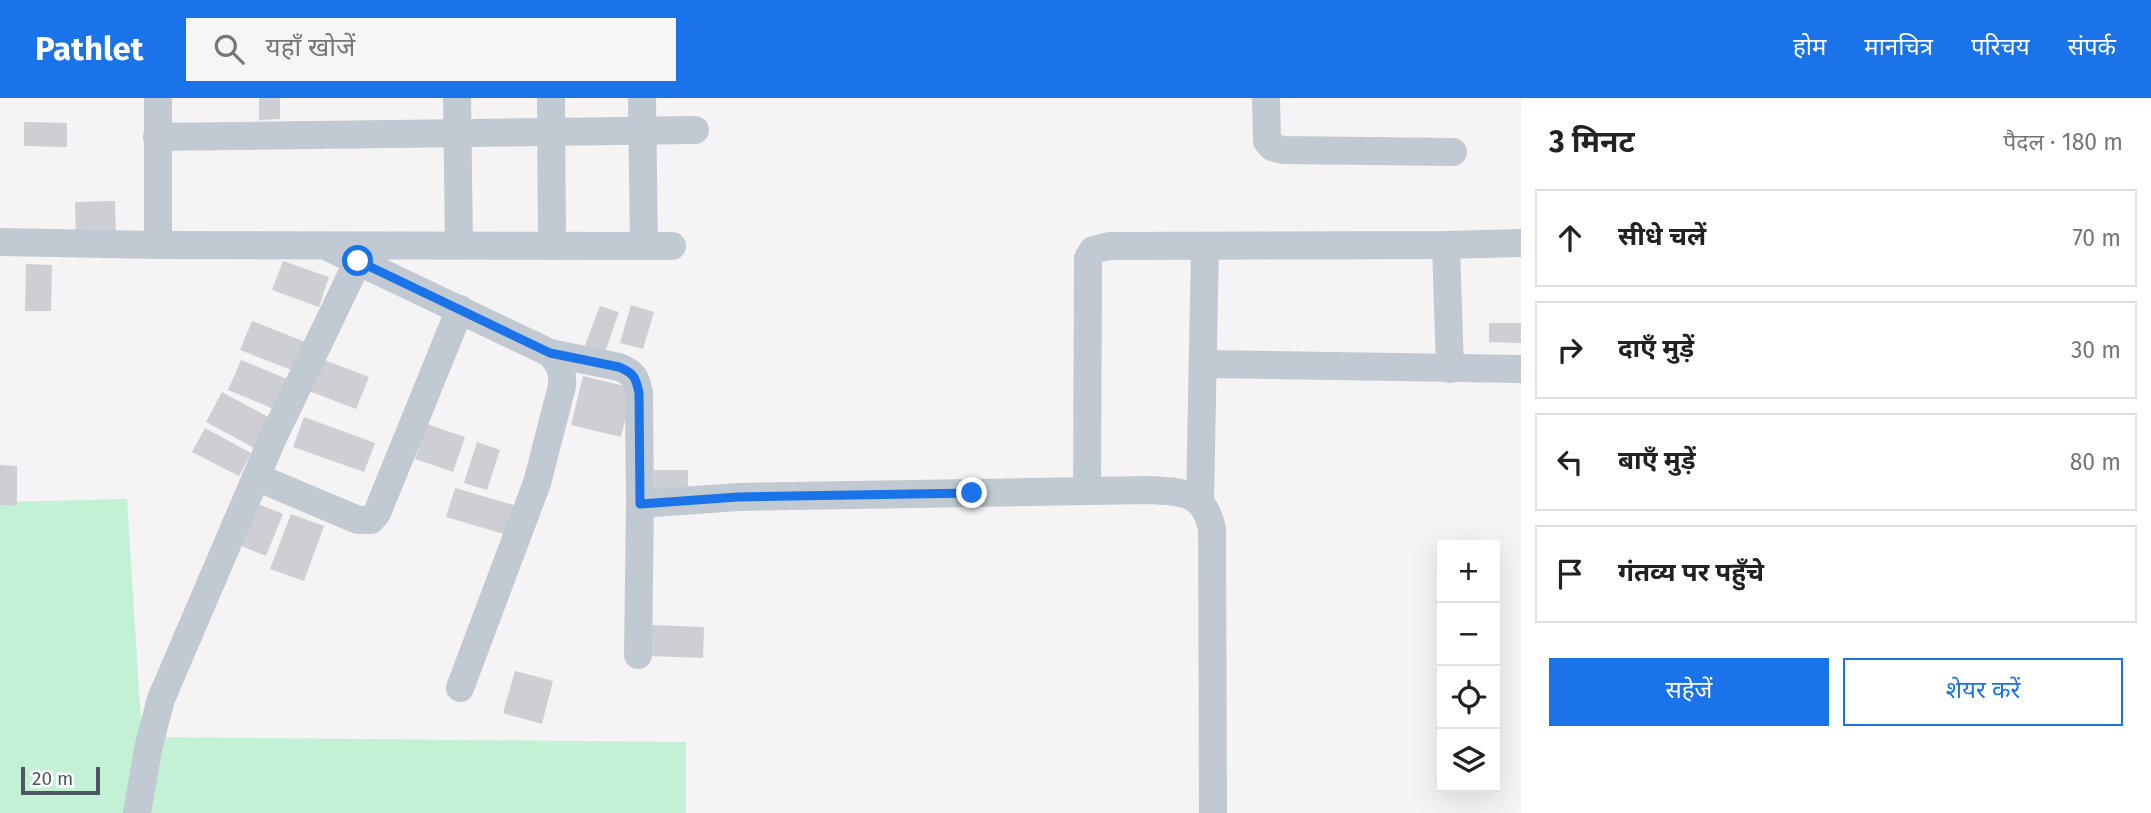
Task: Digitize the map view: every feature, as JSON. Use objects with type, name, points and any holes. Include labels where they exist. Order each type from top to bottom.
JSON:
[{"type":"street","points":[[158,98],[158,245]]},
{"type":"street","points":[[457,98],[459,245]]},
{"type":"street","points":[[551,98],[552,246]]},
{"type":"street","points":[[0,242],[658,246],[643,131],[642,98]]},
{"type":"street","points":[[1266,98],[1267,141],[1272,147],[1283,150],[1452,152]]},
{"type":"street","points":[[157,137],[695,131]]},
{"type":"street","points":[[1087,491],[1088,258],[1093,250],[1109,246],[1446,246],[1521,243]]},
{"type":"street","points":[[324,245],[550,353],[619,367],[636,377],[639,393],[640,504],[638,655]]},
{"type":"street","points":[[1200,501],[1205,246]]},
{"type":"street","points":[[1446,246],[1450,369]]},
{"type":"street","points":[[137,813],[160,699],[256,477],[358,261]]},
{"type":"street","points":[[256,477],[358,520],[371,520],[377,513],[460,309]]},
{"type":"street","points":[[460,688],[537,483],[562,386],[559,363],[550,353]]},
{"type":"street","points":[[1203,364],[1521,369]]},
{"type":"street","points":[[640,504],[738,497],[1087,491],[1182,492],[1200,501],[1208,513],[1212,528],[1213,813]]},
{"type":"green space","points":[[127,499],[142,737],[686,742],[686,813],[0,813],[0,502]]},
{"type":"building","points":[[259,98],[280,98],[280,119],[259,120]]},
{"type":"building","points":[[24,122],[67,123],[67,147],[24,146]]},
{"type":"building","points":[[115,201],[116,241],[76,241],[75,202]]},
{"type":"building","points":[[283,261],[329,277],[319,307],[272,290]]},
{"type":"building","points":[[26,264],[52,265],[51,311],[25,311]]},
{"type":"building","points":[[631,305],[654,312],[643,349],[620,343]]},
{"type":"building","points":[[600,306],[619,312],[604,355],[584,348]]},
{"type":"building","points":[[252,321],[308,343],[297,372],[240,350]]},
{"type":"building","points":[[1489,323],[1521,323],[1521,343],[1489,342]]},
{"type":"building","points":[[322,359],[369,377],[356,409],[309,391]]},
{"type":"building","points":[[241,360],[292,381],[279,411],[228,390]]},
{"type":"building","points":[[583,376],[633,388],[621,437],[571,425]]},
{"type":"building","points":[[222,392],[274,420],[258,450],[206,422]]},
{"type":"building","points":[[304,417],[375,443],[364,472],[293,447]]},
{"type":"building","points":[[427,424],[465,437],[453,472],[415,459]]},
{"type":"building","points":[[205,428],[251,453],[239,476],[192,452]]},
{"type":"building","points":[[477,442],[500,450],[487,490],[464,483]]},
{"type":"building","points":[[0,465],[17,466],[17,506],[0,505]]},
{"type":"building","points":[[654,470],[688,470],[688,498],[654,498]]},
{"type":"building","points":[[455,488],[520,507],[511,536],[446,517]]},
{"type":"building","points":[[251,501],[283,514],[266,556],[234,543]]},
{"type":"building","points":[[291,514],[324,526],[304,581],[270,569]]},
{"type":"building","points":[[651,625],[704,627],[703,658],[650,656]]},
{"type":"building","points":[[515,671],[553,681],[542,724],[503,713]]},
{"type":"route","points":[[358,261],[550,353],[619,367],[636,377],[639,393],[640,504],[738,497],[972,493]]}]
